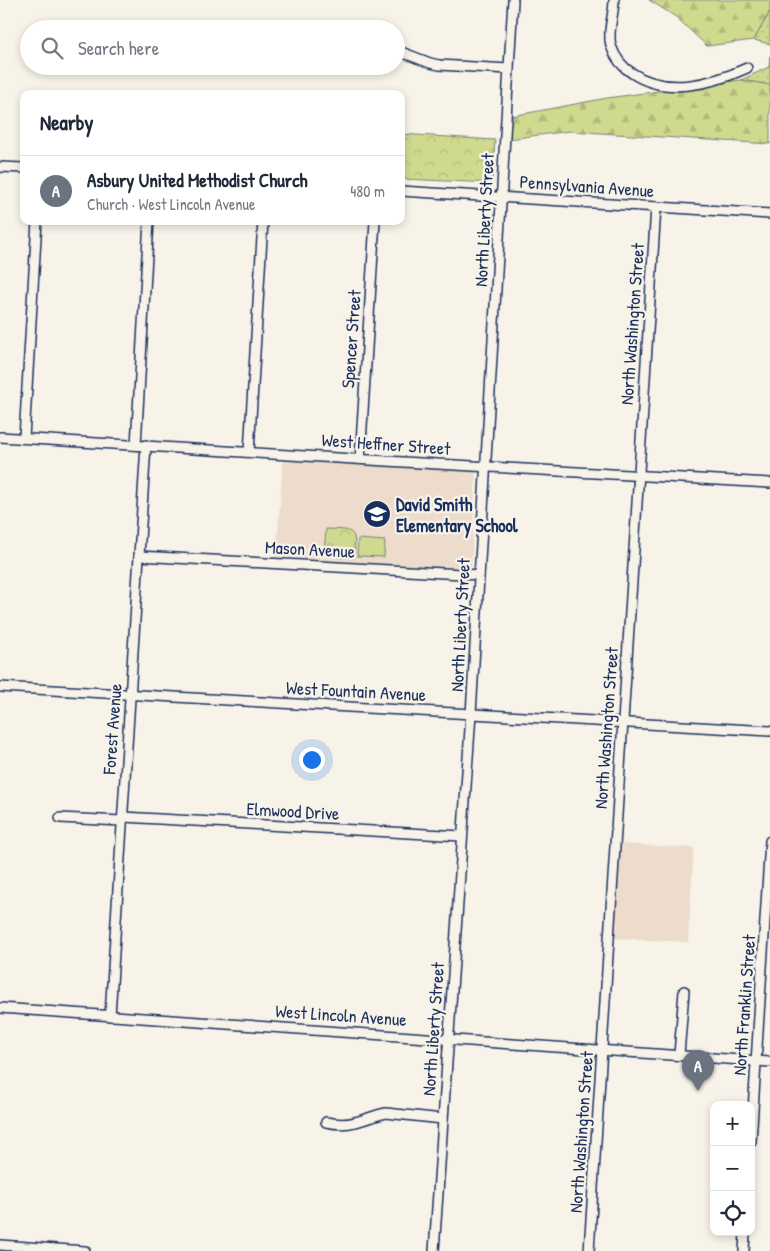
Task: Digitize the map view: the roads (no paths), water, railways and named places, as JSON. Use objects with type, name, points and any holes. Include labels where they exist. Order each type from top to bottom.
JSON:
[{"type":"street","name":"North Liberty Street","points":[[434,1251],[479,575],[513,0]]},
{"type":"street","points":[[614,0],[609,28],[612,47],[620,63],[638,77],[656,83],[683,86],[713,81],[746,68]]},
{"type":"street","points":[[405,53],[439,65],[509,69]]},
{"type":"street","points":[[0,167],[20,168]]},
{"type":"street","name":"Pennsylvania Avenue","points":[[405,191],[770,214]]},
{"type":"street","name":"North Washington Street","points":[[589,1251],[656,207]]},
{"type":"street","points":[[24,438],[37,225]]},
{"type":"street","points":[[136,445],[149,225]]},
{"type":"street","points":[[248,452],[263,225]]},
{"type":"street","name":"Spencer Street","points":[[360,459],[375,225]]},
{"type":"street","name":"West Heffner Street","points":[[0,437],[770,483]]},
{"type":"street","name":"Forest Avenue","points":[[110,1016],[146,446]]},
{"type":"street","name":"Mason Avenue","points":[[139,556],[479,575]]},
{"type":"street","name":"West Fountain Avenue","points":[[0,687],[770,731]]},
{"type":"street","name":"Elmwood Drive","points":[[60,818],[122,819],[462,836]]},
{"type":"street","name":"North Franklin Street","points":[[754,1101],[770,841]]},
{"type":"street","points":[[679,1055],[684,992]]},
{"type":"street","name":"West Lincoln Avenue","points":[[0,1008],[770,1062]]},
{"type":"street","points":[[326,1122],[353,1123],[386,1113],[443,1119]]},
{"type":"street","points":[[744,1251],[745,1236]]},
{"type":"street","points":[[0,1245],[85,1251]]},
{"type":"place","name":"David Smith Elementary School","points":[[377,514]]},
{"type":"place","name":"Asbury United Methodist Church","points":[[698,1091]]}]
